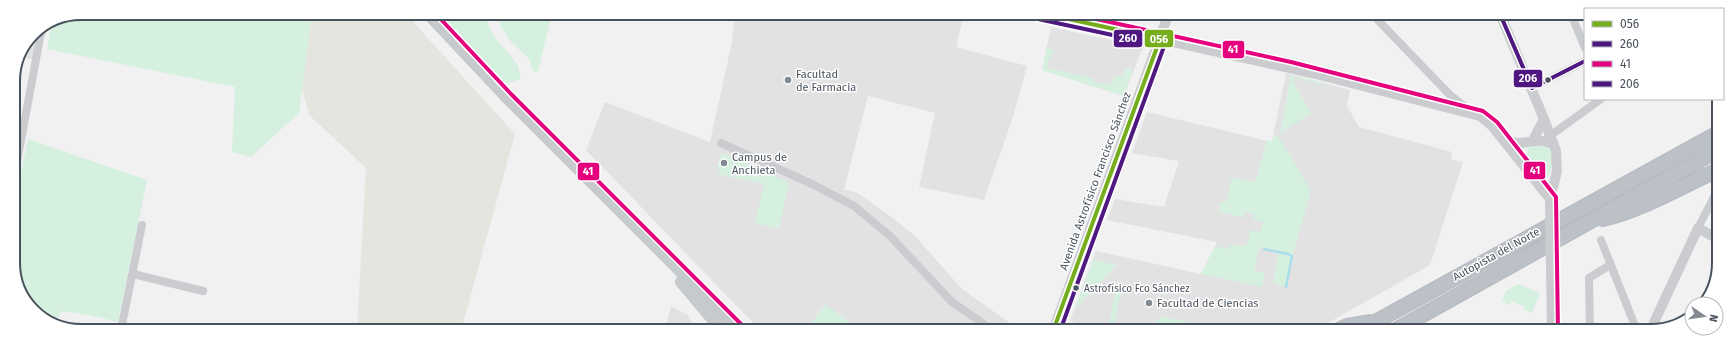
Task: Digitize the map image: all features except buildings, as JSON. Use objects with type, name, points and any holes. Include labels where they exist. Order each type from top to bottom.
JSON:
[{"type":"highway","name":"Autopista del Norte","points":[[1371,324],[1712,136]]},
{"type":"highway","name":"Autopista del Norte","points":[[1406,324],[1587,222],[1712,154]]},
{"type":"highway","points":[[1587,222],[1635,210],[1687,183],[1712,173]]},
{"type":"highway","points":[[1359,324],[1376,321]]},
{"type":"main road","points":[[434,20],[502,93],[733,324]]},
{"type":"main road","points":[[1087,20],[1160,39]]},
{"type":"main road","points":[[665,256],[673,272],[716,324]]},
{"type":"street","name":"Avenida Astrofísico Francisco Sánchez","points":[[1056,324],[1167,20]]},
{"type":"street","points":[[1378,20],[1450,95],[1473,113],[1486,120],[1499,134],[1550,200]]},
{"type":"street","points":[[1503,20],[1532,88],[1544,119],[1549,140],[1558,161],[1556,178],[1550,200],[1552,324]]},
{"type":"street","points":[[1573,20],[1584,46]]},
{"type":"street","points":[[20,145],[40,36]]},
{"type":"street","points":[[1160,39],[1303,71],[1473,113]]},
{"type":"street","points":[[1532,88],[1584,62]]},
{"type":"street","points":[[1441,106],[1450,95]]},
{"type":"street","points":[[1499,134],[1515,143],[1549,140],[1600,100]]},
{"type":"street","points":[[1524,167],[1523,155],[1544,119]]},
{"type":"street","points":[[721,143],[812,184],[854,206],[890,236],[952,302],[984,324]]},
{"type":"street","points":[[1537,182],[1546,182],[1556,178]]},
{"type":"street","points":[[1656,323],[1698,228],[1712,201]]},
{"type":"street","points":[[122,324],[142,225]]},
{"type":"street","points":[[1698,228],[1712,236]]},
{"type":"street","points":[[1601,240],[1634,324]]},
{"type":"street","points":[[1590,324],[1589,278],[1610,265]]},
{"type":"street","points":[[133,274],[203,292]]},
{"type":"shaded area","points":[[311,20],[411,20],[515,134],[463,324],[357,324],[366,168],[309,115],[302,89]]},
{"type":"shaded area","name":"Campus de Anchieta","points":[[734,20],[962,20],[956,47],[1027,66],[1013,117],[984,200],[919,187],[935,113],[868,96],[844,190],[856,192],[893,218],[915,236],[962,289],[1011,324],[754,324],[586,150],[605,102],[710,142],[732,42]]},
{"type":"shaded area","points":[[1051,27],[1143,47],[1124,96],[1042,70]]},
{"type":"shaded area","points":[[33,44],[37,46],[34,60],[25,58]]},
{"type":"shaded area","points":[[1286,73],[1350,90],[1347,106],[1359,127],[1452,152],[1451,159],[1463,162],[1430,265],[1326,324],[1079,324],[1070,321],[1096,251],[1201,274],[1217,242],[1107,220],[1115,199],[1164,207],[1179,161],[1132,153],[1147,112],[1272,142]]},
{"type":"shaded area","points":[[671,306],[688,315],[692,324],[667,324]]},
{"type":"green space","points":[[311,20],[299,113],[251,157],[232,152],[235,87],[47,49],[51,28],[69,21]]},
{"type":"green space","points":[[441,20],[486,20],[495,38],[518,66],[521,79],[505,84]]},
{"type":"green space","points":[[498,20],[551,20],[538,72],[533,71],[529,59],[511,42],[501,27]]},
{"type":"green space","points":[[1047,48],[1054,50],[1048,61],[1047,68],[1093,78],[1095,82],[1111,85],[1116,76],[1122,77],[1126,67],[1133,70],[1124,96],[1042,70]]},
{"type":"green space","points":[[1291,75],[1321,82],[1323,85],[1294,77],[1293,82],[1311,114],[1280,133]]},
{"type":"green space","points":[[1274,134],[1279,137],[1311,191],[1295,247],[1287,287],[1277,285],[1273,281],[1279,251],[1260,247],[1254,270],[1265,273],[1262,287],[1201,274],[1215,246],[1228,249],[1229,245],[1242,246],[1247,244],[1251,230],[1261,232],[1263,222],[1253,220],[1254,214],[1244,212],[1243,218],[1219,212],[1220,206],[1217,205],[1222,202],[1226,202],[1232,177],[1255,182],[1267,140],[1272,142]]},
{"type":"green space","points":[[28,139],[147,180],[118,322],[89,315],[61,311],[58,320],[47,314],[38,306],[26,290],[21,275],[20,263],[20,177]]},
{"type":"green space","points":[[1535,143],[1548,147],[1552,154],[1550,173],[1545,179],[1534,173],[1527,160],[1528,149]]},
{"type":"green space","points":[[721,153],[789,182],[779,229],[755,223],[764,184],[718,174],[720,169],[717,168]]},
{"type":"green space","points":[[1093,260],[1117,265],[1075,309]]},
{"type":"green space","points":[[1518,284],[1540,293],[1532,313],[1524,310],[1525,307],[1511,301],[1510,305],[1502,302],[1506,291]]},
{"type":"green space","points":[[1121,291],[1114,324],[1109,324],[1115,295]]},
{"type":"green space","points":[[825,304],[852,324],[814,324],[812,322]]},
{"type":"green space","points":[[1162,317],[1195,324],[1156,324],[1157,320]]},
{"type":"waterway","points":[[1264,249],[1292,256],[1286,287]]},
{"type":"transit line","name":"41","points":[[442,20],[511,94],[741,324]]},
{"type":"transit line","name":"260","points":[[1043,20],[1159,45]]},
{"type":"transit line","name":"056","points":[[1073,20],[1160,39]]},
{"type":"transit line","name":"41","points":[[1101,20],[1291,62],[1483,111],[1497,122],[1556,197],[1558,324]]},
{"type":"transit line","name":"206","points":[[1503,20],[1532,88],[1584,62]]},
{"type":"transit line","name":"056","points":[[1056,324],[1160,39]]},
{"type":"transit line","name":"260","points":[[1063,324],[1166,41]]},
{"type":"place","name":"Facultad de Farmacia","points":[[788,80]]},
{"type":"place","name":"Campus de Anchieta","points":[[724,163]]},
{"type":"place","name":"Astrofísico Fco Sánchez","points":[[1076,288]]},
{"type":"place","name":"Facultad de Ciencias","points":[[1149,303]]}]
